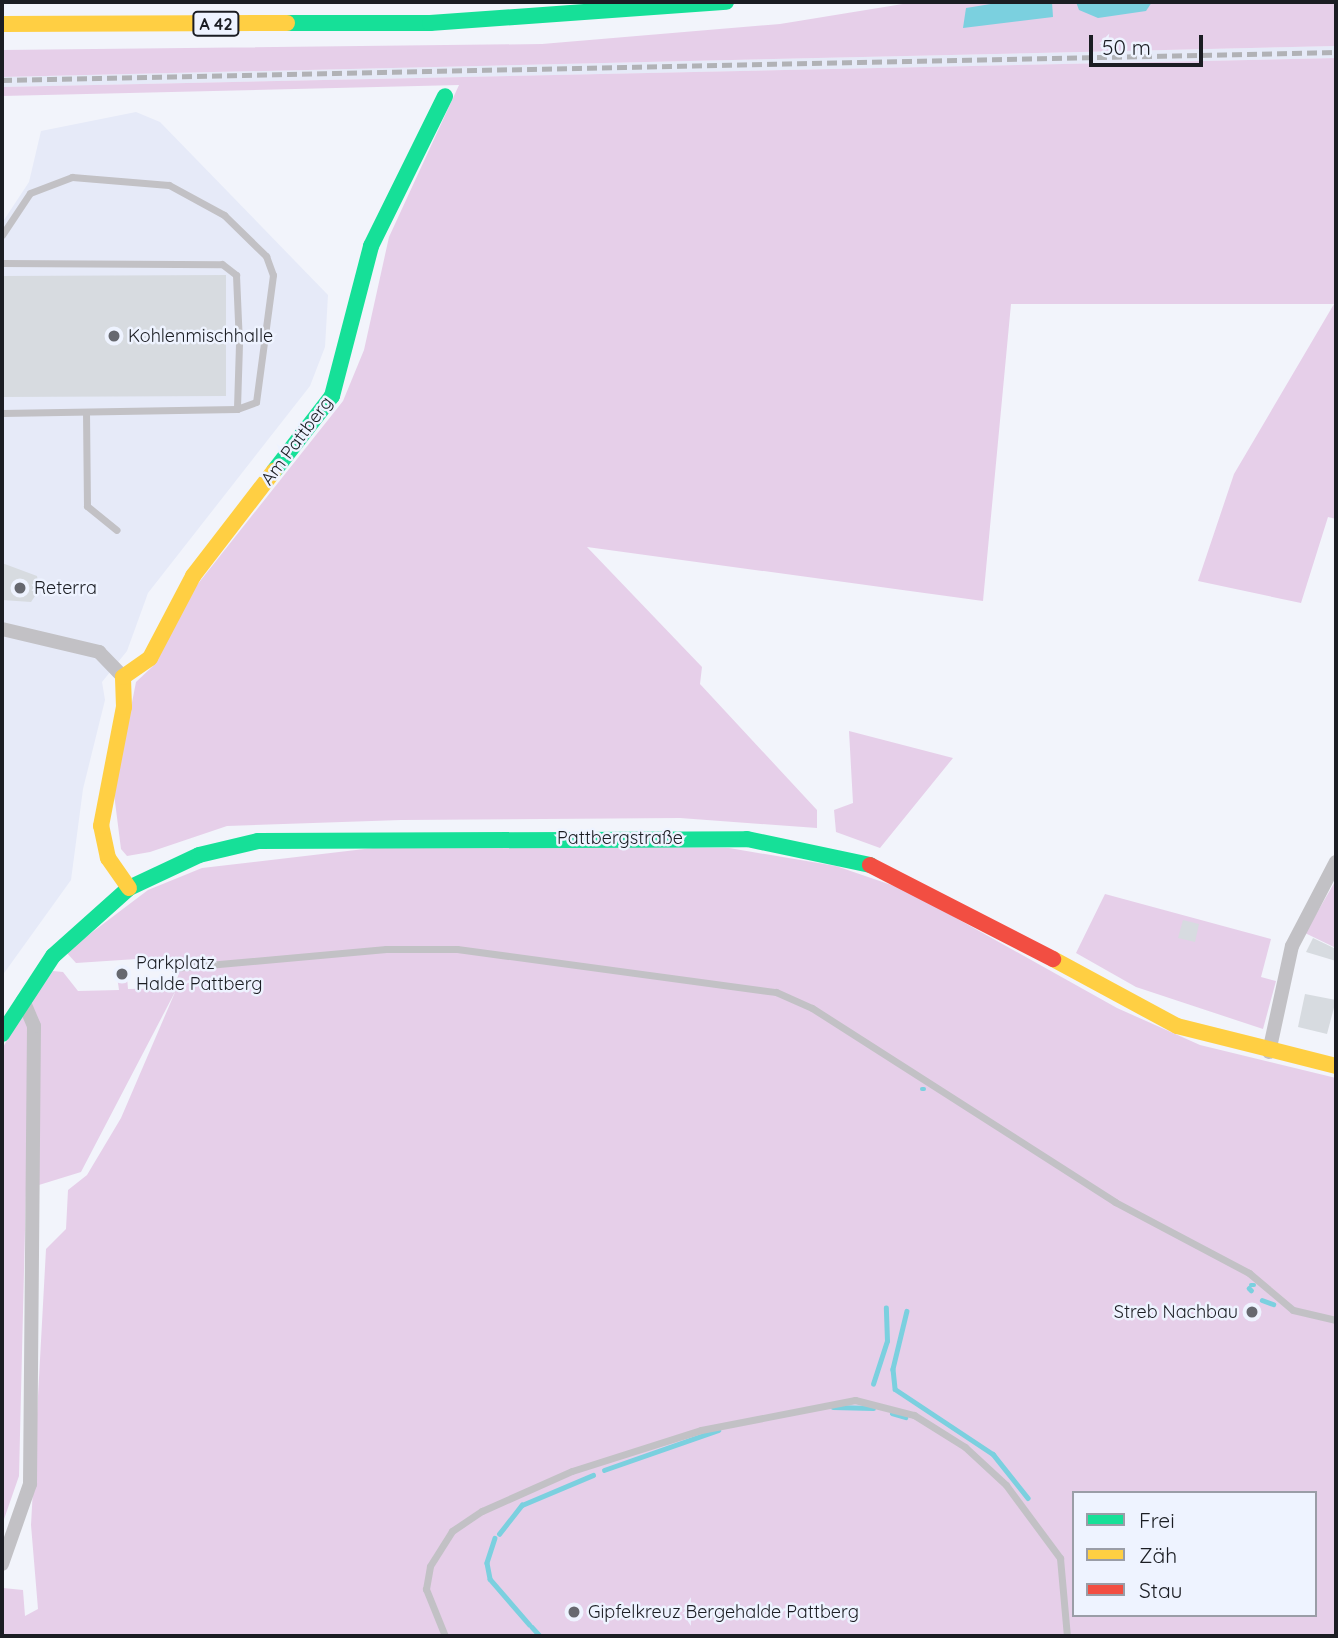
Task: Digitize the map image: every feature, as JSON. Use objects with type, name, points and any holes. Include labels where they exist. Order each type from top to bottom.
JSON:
[{"type":"main road","name":"A 42","points":[[2,24],[430,23],[726,2]]},
{"type":"main road","name":"Am Pattberg","points":[[123,677],[150,658],[193,576],[332,396],[371,246],[445,96]]},
{"type":"main road","points":[[123,677],[124,707],[101,826],[108,858],[129,888]]},
{"type":"main road","name":"Pattbergstraße","points":[[2,1034],[23,1000],[82,925],[129,888],[200,855],[258,841],[747,839],[880,867],[1143,1012],[1269,1052],[1336,1066]]},
{"type":"street","points":[[2,629],[99,652],[123,677]]},
{"type":"street","points":[[1269,1052],[1292,946],[1336,862]]},
{"type":"street","points":[[2,1564],[30,1484],[34,1026],[23,1000]]},
{"type":"lane","points":[[2,235],[30,193],[72,177],[169,185],[224,215],[266,257],[273,275],[256,402],[237,409],[2,413]]},
{"type":"lane","points":[[2,263],[231,268],[237,285],[237,409]]},
{"type":"lane","points":[[86,412],[87,506],[117,530]]},
{"type":"lane","points":[[174,968],[386,949],[457,949],[776,992],[812,1007],[1115,1202],[1248,1273],[1293,1310],[1336,1320]]},
{"type":"lane","points":[[445,1636],[426,1589],[430,1566],[452,1531],[482,1511],[572,1471],[701,1430],[855,1400],[914,1415],[965,1447],[1006,1485],[1060,1558],[1067,1636]]},
{"type":"shaded area","points":[[915,2],[1336,2],[1336,46],[2,77],[2,50],[542,44],[780,24]]},
{"type":"shaded area","points":[[1336,46],[1336,58],[2,87],[2,77]]},
{"type":"shaded area","points":[[1336,58],[1336,519],[1328,517],[1301,603],[1198,581],[1234,474],[1334,304],[1011,304],[983,601],[587,547],[702,667],[700,684],[817,810],[817,828],[680,818],[401,820],[227,826],[150,852],[127,856],[121,849],[114,794],[136,682],[153,666],[193,590],[343,401],[364,350],[389,237],[459,85],[2,96],[2,87]]},
{"type":"shaded area","points":[[136,112],[160,122],[328,295],[325,347],[310,386],[148,593],[127,651],[102,682],[105,700],[83,789],[71,880],[2,976],[2,223],[29,182],[41,131]]},
{"type":"shaded area","points":[[849,731],[953,758],[880,848],[836,832],[834,810],[853,803]]},
{"type":"shaded area","points":[[574,846],[729,848],[836,866],[906,890],[1117,1008],[1200,1045],[1336,1078],[1336,1636],[4,1636],[3,1588],[23,1590],[25,1616],[38,1609],[31,1525],[46,1249],[66,1229],[68,1190],[87,1175],[121,1118],[176,990],[81,1172],[26,1189],[19,1476],[2,1525],[2,1049],[22,1014],[53,971],[63,972],[78,991],[119,990],[117,976],[127,977],[128,989],[174,988],[181,967],[167,957],[76,963],[66,952],[148,890],[202,868],[373,848]]},
{"type":"shaded area","points":[[1336,880],[1336,948],[1305,933]]},
{"type":"shaded area","points":[[1105,894],[1271,939],[1261,977],[1276,981],[1263,1029],[1136,987],[1076,953]]},
{"type":"water","points":[[1003,2],[1052,2],[1053,17],[963,28],[966,8]]},
{"type":"water","points":[[1076,2],[1152,2],[1146,11],[1098,18],[1079,10]]},
{"type":"building","name":"Kohlenmischhalle","points":[[226,275],[226,396],[2,397],[2,276]]},
{"type":"building","points":[[2,563],[37,576],[39,590],[31,602],[2,600]]},
{"type":"building","points":[[1183,920],[1199,924],[1195,942],[1178,938]]},
{"type":"building","points":[[1313,938],[1336,949],[1336,961],[1306,952]]},
{"type":"building","points":[[1305,994],[1336,1000],[1327,1034],[1298,1027]]},
{"type":"waterway","points":[[1262,1300],[1273,1304]]},
{"type":"waterway","points":[[873,1384],[887,1341],[886,1308]]},
{"type":"waterway","points":[[907,1311],[893,1369],[895,1389],[993,1454],[1028,1498]]},
{"type":"waterway","points":[[833,1407],[873,1408]]},
{"type":"waterway","points":[[892,1413],[905,1417]]},
{"type":"waterway","points":[[604,1470],[718,1430]]},
{"type":"waterway","points":[[499,1534],[522,1505],[593,1475]]},
{"type":"waterway","points":[[495,1538],[487,1563],[490,1579],[529,1624]]},
{"type":"waterway","points":[[532,1627],[540,1636]]},
{"type":"railway","points":[[2,80],[1336,52]]},
{"type":"traffic: fast","points":[[287,23],[430,23],[726,2]]},
{"type":"traffic: fast","points":[[274,471],[332,396],[371,246],[445,96]]},
{"type":"traffic: fast","points":[[2,1034],[53,956],[129,888],[199,855],[258,841],[747,839],[870,865]]},
{"type":"traffic: slow","points":[[2,24],[287,23]]},
{"type":"traffic: slow","points":[[129,888],[108,858],[101,826],[124,707],[123,677],[150,658],[193,576],[274,471]]},
{"type":"traffic: slow","points":[[1053,959],[1177,1026],[1336,1066]]},
{"type":"traffic: jam","points":[[870,865],[1053,959]]},
{"type":"place","name":"Kohlenmischhalle","points":[[114,336]]},
{"type":"place","name":"Reterra","points":[[20,588]]},
{"type":"place","name":"Parkplatz Halde Pattberg","points":[[122,974]]},
{"type":"place","name":"Streb Nachbau","points":[[1252,1312]]},
{"type":"place","name":"Gipfelkreuz Bergehalde Pattberg","points":[[574,1612]]}]
